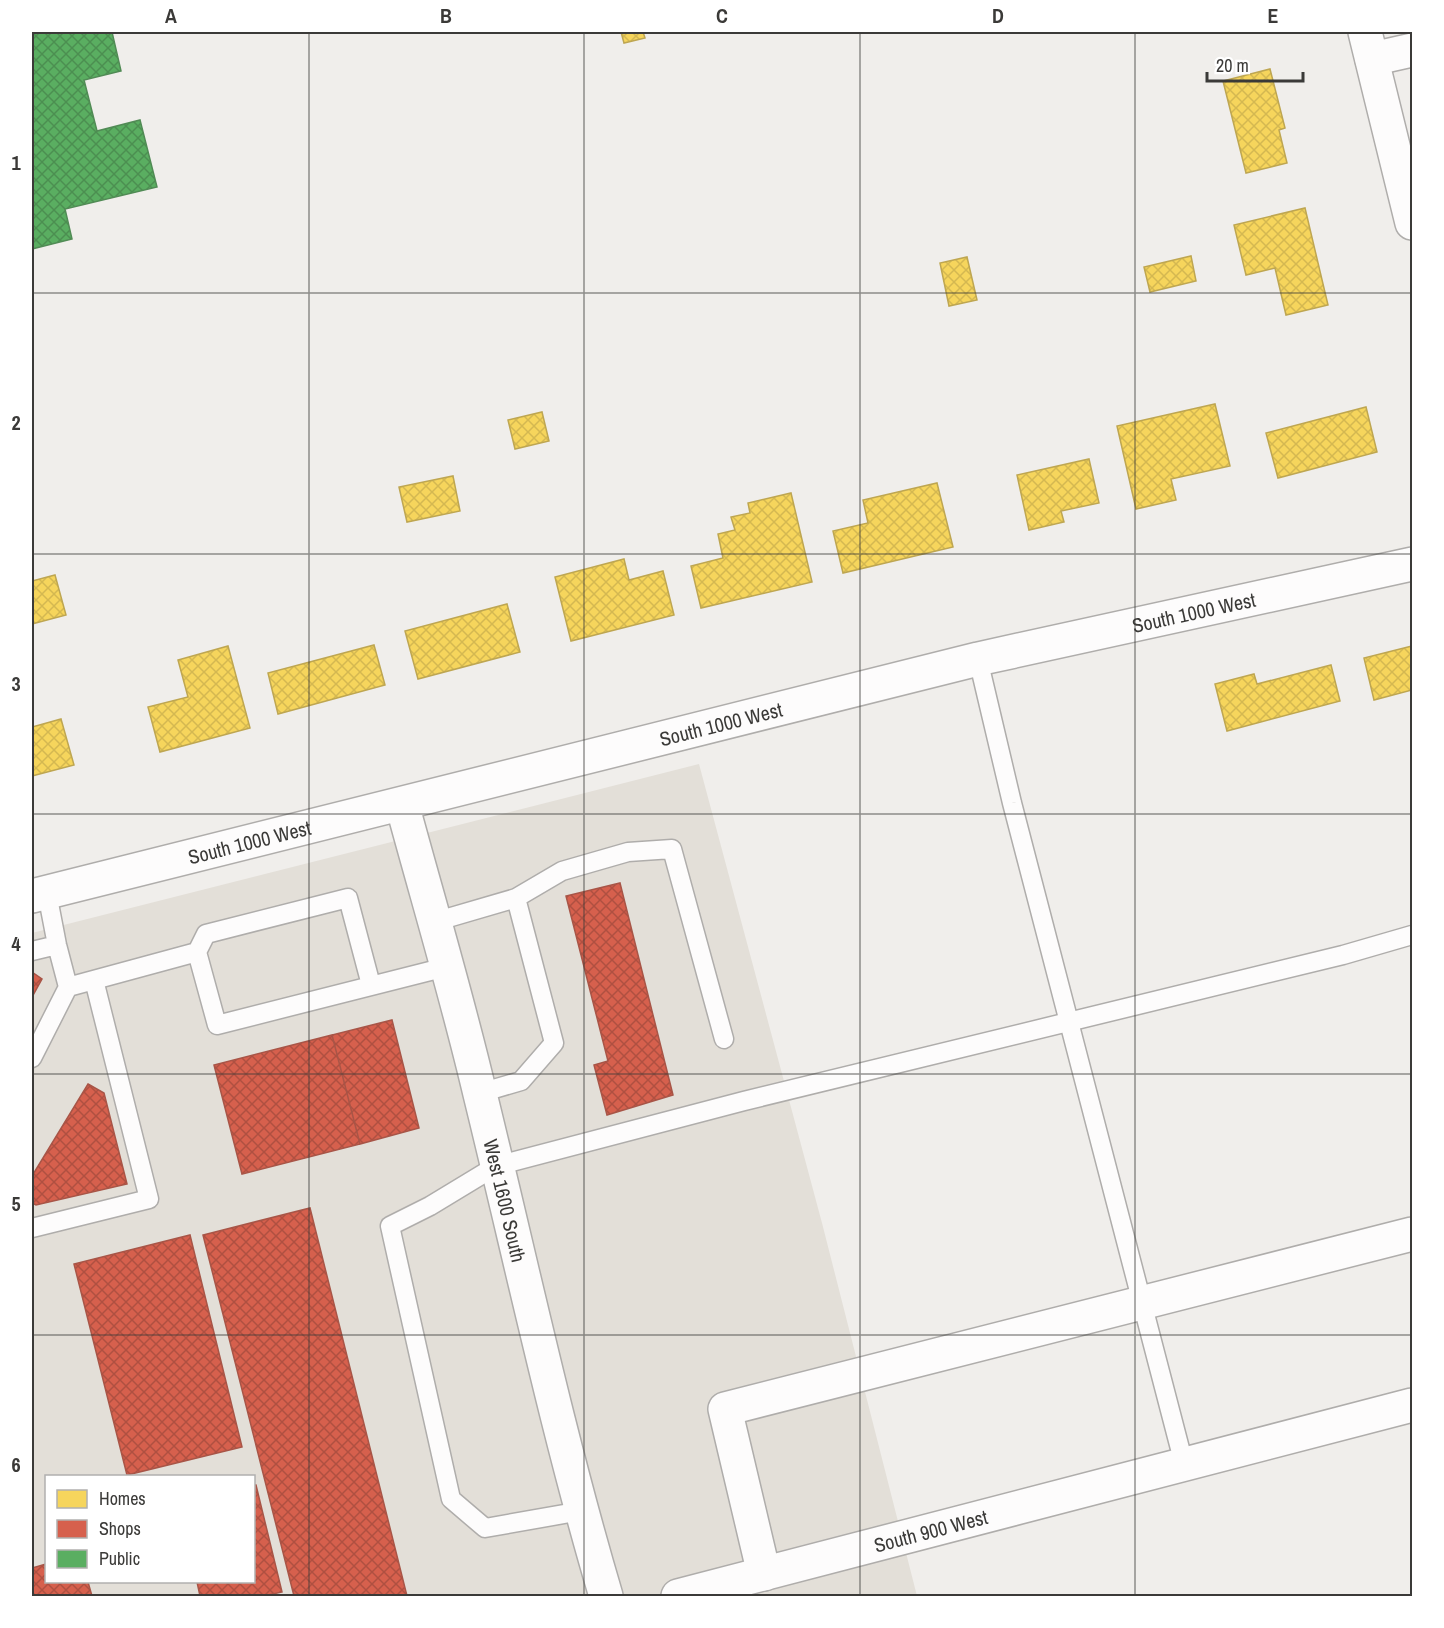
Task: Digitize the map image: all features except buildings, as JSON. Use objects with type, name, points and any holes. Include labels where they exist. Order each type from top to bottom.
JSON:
[{"type":"street","points":[[1413,50],[1369,45],[1413,223]]},
{"type":"street","name":"South 1000 West","points":[[39,894],[978,659],[1413,564]]},
{"type":"street","name":"West 1600 South","points":[[402,804],[480,1093],[581,1511],[606,1596]]},
{"type":"street","points":[[764,1574],[725,1409],[1413,1234]]},
{"type":"street","name":"South 900 West","points":[[678,1596],[1413,1405]]},
{"type":"lane","points":[[978,659],[1012,803],[1184,1464]]},
{"type":"lane","points":[[434,922],[516,898],[562,871],[628,852],[672,849],[724,1039]]},
{"type":"lane","points":[[39,894],[57,945],[68,987]]},
{"type":"lane","points":[[371,985],[348,898],[206,934],[198,952],[217,1025],[446,967]]},
{"type":"lane","points":[[480,1093],[521,1082],[554,1042],[516,898]]},
{"type":"lane","points":[[581,1511],[485,1528],[452,1499],[390,1226],[430,1206],[496,1166],[744,1101],[1343,955],[1413,935]]},
{"type":"lane","points":[[32,951],[57,945]]},
{"type":"lane","points":[[32,1058],[37,1035],[68,987],[198,952]]},
{"type":"lane","points":[[32,1228],[149,1198],[94,980]]},
{"type":"shaded area","points":[[699,764],[822,1223],[917,1596],[32,1596],[32,933]]}]
